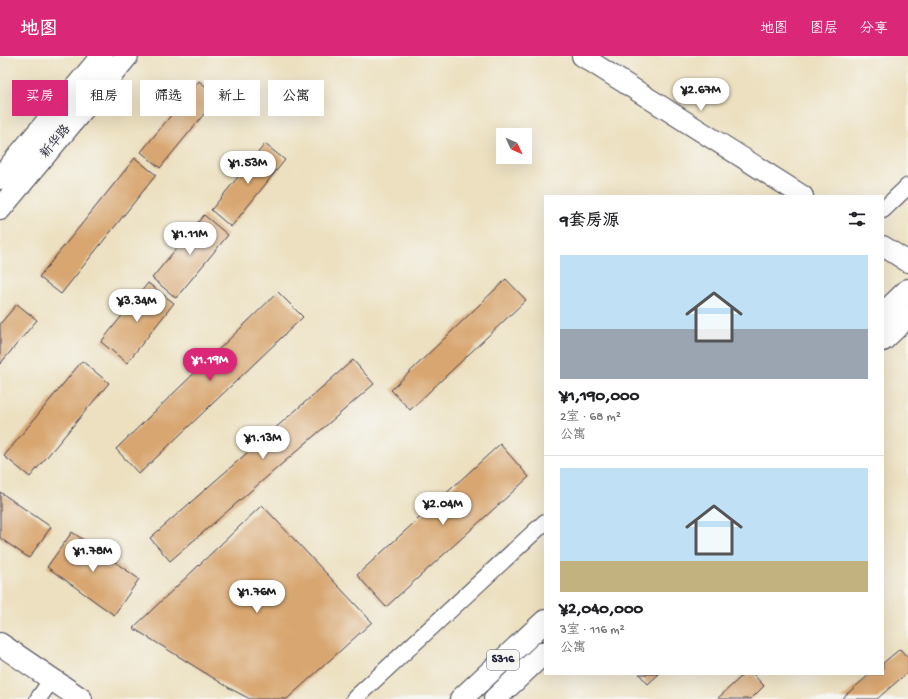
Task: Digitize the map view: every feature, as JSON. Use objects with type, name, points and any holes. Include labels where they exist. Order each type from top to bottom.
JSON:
[{"type":"main road","name":"新华路","points":[[0,178],[102,56]]},
{"type":"main road","name":"新华路","points":[[0,209],[127,56]]},
{"type":"main road","points":[[884,313],[908,290]]},
{"type":"main road","points":[[884,339],[908,316]]},
{"type":"main road","name":"S316","points":[[461,699],[544,622]]},
{"type":"main road","points":[[0,644],[81,699]]},
{"type":"main road","name":"S316","points":[[495,699],[544,653]]},
{"type":"street","points":[[582,56],[801,195]]},
{"type":"street","points":[[884,209],[908,186]]},
{"type":"street","points":[[884,247],[908,262]]},
{"type":"street","points":[[354,699],[544,523]]},
{"type":"street","points":[[38,699],[52,679]]},
{"type":"building","points":[[199,81],[204,85],[204,114],[160,168],[141,152],[170,116],[196,116],[196,85]]},
{"type":"building","points":[[265,144],[285,160],[231,227],[211,210]]},
{"type":"building","points":[[135,158],[156,175],[61,294],[39,277]]},
{"type":"building","points":[[204,215],[228,235],[176,298],[152,278]]},
{"type":"building","points":[[506,279],[526,300],[410,410],[391,390]]},
{"type":"building","points":[[148,283],[174,303],[127,363],[101,342]]},
{"type":"building","points":[[278,292],[303,317],[139,474],[116,449]]},
{"type":"building","points":[[17,304],[37,320],[0,364],[0,324]]},
{"type":"building","points":[[353,360],[374,384],[170,561],[150,538]]},
{"type":"building","points":[[82,361],[109,383],[30,477],[4,456]]},
{"type":"building","points":[[500,444],[529,477],[386,607],[357,575]]},
{"type":"building","points":[[0,492],[51,527],[29,558],[0,538]]},
{"type":"building","points":[[262,505],[372,622],[287,699],[250,699],[231,689],[133,628]]},
{"type":"building","points":[[72,532],[139,579],[114,615],[47,567]]},
{"type":"building","points":[[900,649],[908,658],[908,672],[877,699],[841,699],[869,675],[884,675],[884,662]]},
{"type":"building","points":[[640,675],[658,675],[648,684]]},
{"type":"building","points":[[743,675],[754,675],[764,686],[751,699],[717,699]]}]
